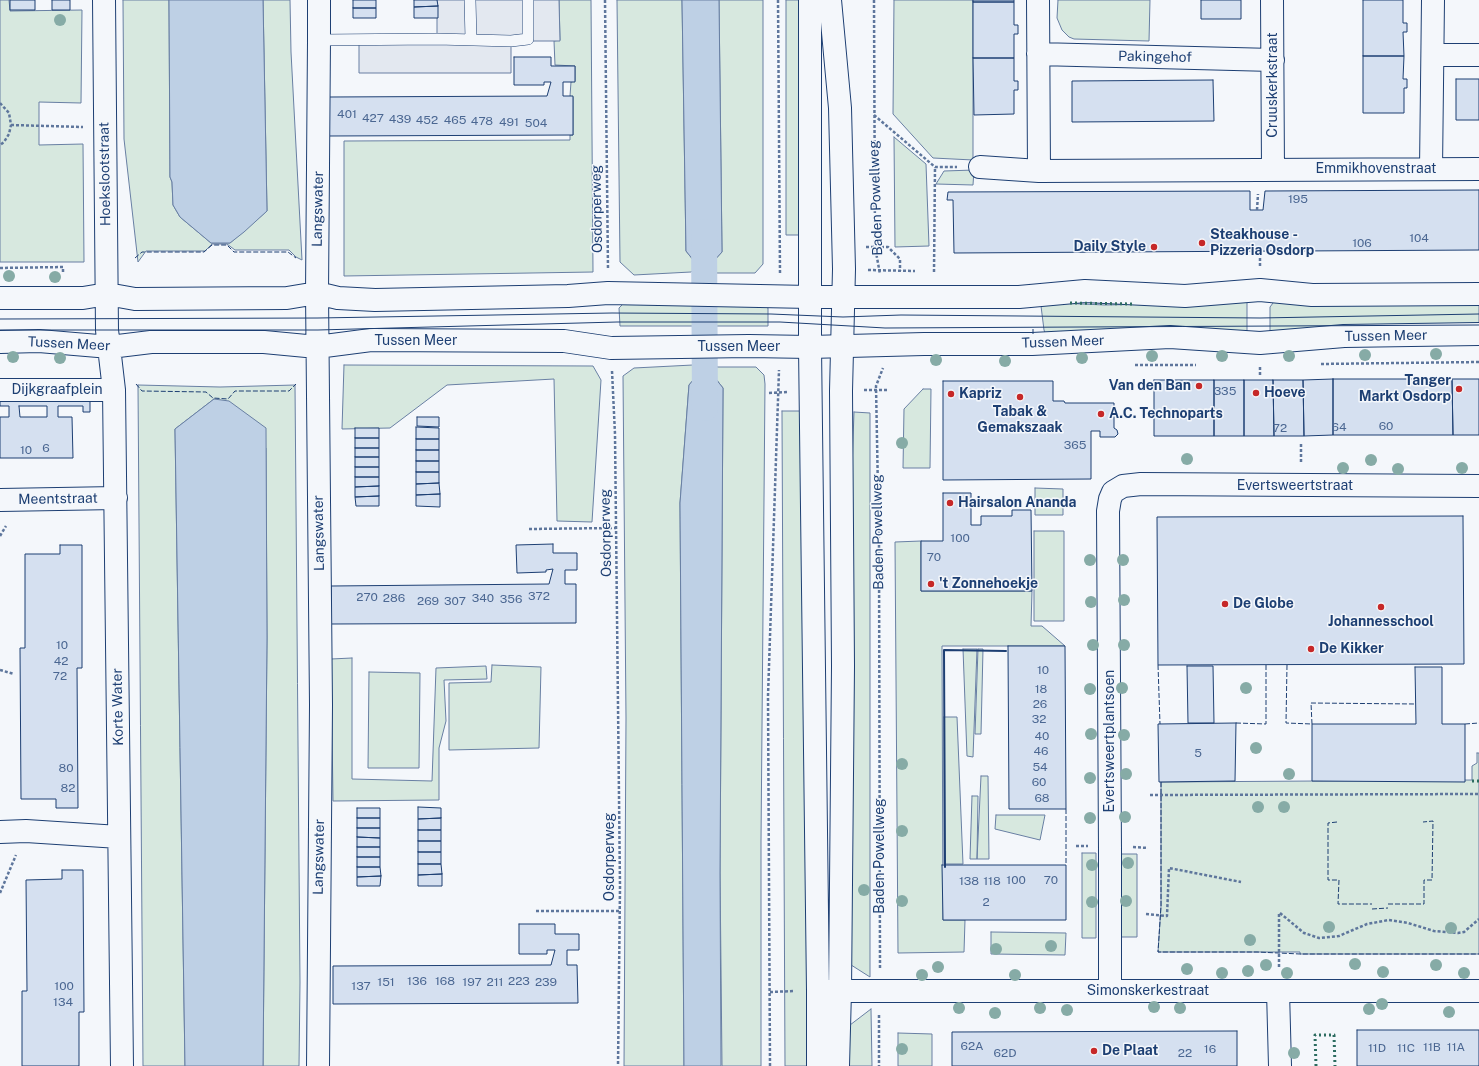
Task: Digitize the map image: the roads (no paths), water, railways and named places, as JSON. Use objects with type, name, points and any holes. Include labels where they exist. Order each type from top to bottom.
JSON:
[{"type":"street","name":"Hoekslootstraat","points":[[104,0],[107,294],[110,347]]},
{"type":"street","name":"Langswater","points":[[318,0],[317,347],[321,705],[318,1066]]},
{"type":"street","points":[[810,0],[810,348],[818,1066]]},
{"type":"street","points":[[830,0],[840,108],[844,247],[842,347],[843,674],[838,1066]]},
{"type":"street","points":[[1038,0],[1039,171]]},
{"type":"street","name":"Cruuskerkstraat","points":[[1272,0],[1273,170]]},
{"type":"street","points":[[1431,169],[1434,55],[1433,0]]},
{"type":"street","name":"Pakingehof","points":[[1038,54],[1273,60]]},
{"type":"street","points":[[1434,55],[1479,55]]},
{"type":"street","points":[[980,167],[1039,171],[1273,170]]},
{"type":"street","name":"Emmikhovenstraat","points":[[1273,170],[1479,169]]},
{"type":"street","points":[[0,298],[83,298],[107,294],[135,299],[287,298],[317,293],[338,298],[375,300],[568,296],[613,293],[775,297],[1019,297],[1085,291],[1185,296],[1260,290],[1312,295],[1479,294]]},
{"type":"street","name":"Tussen Meer","points":[[0,342],[39,342],[110,347],[150,342],[264,342],[317,347],[371,340],[564,341],[611,348],[780,346],[810,348],[924,344],[1032,344],[1170,337],[1260,343],[1344,336],[1479,334]]},
{"type":"street","name":"Korte Water","points":[[110,347],[114,390],[116,498],[122,1066]]},
{"type":"street","name":"Dijkgraafplein","points":[[0,390],[114,390]]},
{"type":"street","name":"Evertsweertstraat","points":[[1113,492],[1123,486],[1141,484],[1479,486]]},
{"type":"street","name":"Evertsweertplantsoen","points":[[1110,991],[1108,511],[1113,492]]},
{"type":"street","name":"Meentstraat","points":[[0,500],[116,498]]},
{"type":"street","points":[[0,832],[26,831],[119,837]]},
{"type":"street","name":"Simonskerkestraat","points":[[818,991],[1479,991]]},
{"type":"street","points":[[1278,991],[1280,1066]]},
{"type":"lane","points":[[470,0],[471,40]]},
{"type":"lane","points":[[319,40],[511,41],[528,39],[528,0]]},
{"type":"water","points":[[169,0],[263,0],[267,211],[230,243],[211,243],[180,217],[173,205],[172,182],[170,177]]},
{"type":"water","points":[[682,0],[719,0],[722,252],[710,265],[705,267],[698,266],[686,251]]},
{"type":"water","points":[[699,373],[712,374],[723,388],[720,873],[721,1066],[684,1066],[680,503],[689,385]]},
{"type":"water","points":[[214,399],[229,401],[266,428],[267,638],[263,1066],[185,1066],[175,429]]},
{"type":"waterway","points":[[704,232],[705,408]]},
{"type":"tram line","points":[[0,319],[318,318],[612,313],[771,314],[843,317],[901,315],[1260,318],[1479,314]]},
{"type":"tram line","points":[[0,330],[318,330],[617,322],[780,322],[885,328],[1479,325]]},
{"type":"place","name":"Steakhouse - Pizzeria Osdorp","points":[[1202,243]]},
{"type":"place","name":"Daily Style","points":[[1154,247]]},
{"type":"place","name":"Van den Ban","points":[[1199,386]]},
{"type":"place","name":"Tanger Markt Osdorp","points":[[1459,389]]},
{"type":"place","name":"Hoeve","points":[[1256,393]]},
{"type":"place","name":"Kapriz","points":[[951,394]]},
{"type":"place","name":"Tabak & Gemakszaak","points":[[1020,397]]},
{"type":"place","name":"A.C. Technoparts","points":[[1101,414]]},
{"type":"place","name":"Hairsalon Ananda","points":[[950,503]]},
{"type":"place","name":"'t Zonnehoekje","points":[[931,584]]},
{"type":"place","name":"De Globe","points":[[1225,604]]},
{"type":"place","name":"Johannesschool","points":[[1381,607]]},
{"type":"place","name":"De Kikker","points":[[1311,649]]},
{"type":"place","name":"De Plaat","points":[[1094,1051]]}]
